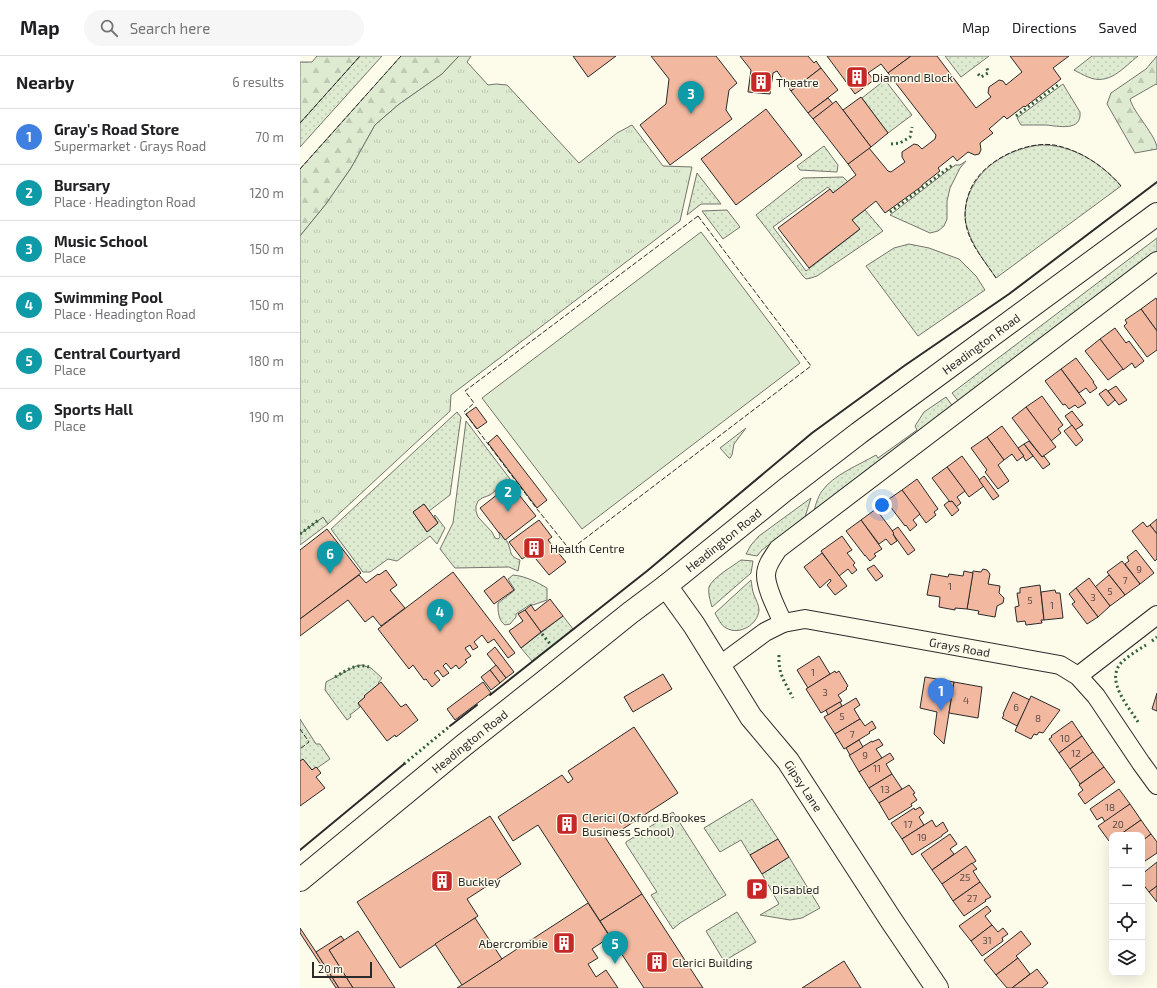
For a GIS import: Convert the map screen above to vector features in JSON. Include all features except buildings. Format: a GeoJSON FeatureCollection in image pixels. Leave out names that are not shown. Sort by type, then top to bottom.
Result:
{"type":"FeatureCollection","features":[{"type":"Feature","properties":{"kind":"main road","name":"Headington Road"},"geometry":{"type":"LineString","coordinates":[[300,880],[464,745],[785,490],[859,433],[1157,214]]}},
{"type":"Feature","properties":{"kind":"main road","name":"Gipsy Lane"},"geometry":{"type":"LineString","coordinates":[[666,586],[694,625],[751,717],[788,761],[937,988]]}},
{"type":"Feature","properties":{"kind":"street"},"geometry":{"type":"LineString","coordinates":[[783,623],[771,595],[766,574],[770,562],[778,549],[1157,261]]}},
{"type":"Feature","properties":{"kind":"street"},"geometry":{"type":"LineString","coordinates":[[1078,676],[1157,615]]}},
{"type":"Feature","properties":{"kind":"street","name":"Grays Road"},"geometry":{"type":"LineString","coordinates":[[719,666],[765,632],[783,623],[806,618],[1060,665],[1078,676],[1096,696],[1157,784]]}},
{"type":"Feature","properties":{"kind":"green space"},"geometry":{"type":"Polygon","coordinates":[[[317,56],[360,56],[300,123],[300,62],[312,62],[317,56]]]}},
{"type":"Feature","properties":{"kind":"green space"},"geometry":{"type":"Polygon","coordinates":[[[360,56],[382,56],[300,147],[300,123],[360,56]]]}},
{"type":"Feature","properties":{"kind":"green space"},"geometry":{"type":"Polygon","coordinates":[[[401,56],[459,56],[442,74],[398,105],[375,125],[351,168],[326,204],[300,236],[300,169],[401,56]]]}},
{"type":"Feature","properties":{"kind":"green space"},"geometry":{"type":"Polygon","coordinates":[[[459,56],[471,56],[467,62],[488,85],[507,85],[579,163],[617,133],[632,125],[663,166],[692,167],[680,221],[451,395],[450,411],[328,524],[323,517],[300,534],[300,236],[326,204],[351,168],[375,125],[398,105],[442,74],[459,56]]]}},
{"type":"Feature","properties":{"kind":"green space"},"geometry":{"type":"Polygon","coordinates":[[[945,56],[989,56],[961,77],[945,56]]]}},
{"type":"Feature","properties":{"kind":"green space"},"geometry":{"type":"Polygon","coordinates":[[[1092,56],[1138,56],[1115,74],[1103,79],[1096,79],[1074,70],[1092,56]]]}},
{"type":"Feature","properties":{"kind":"green space"},"geometry":{"type":"Polygon","coordinates":[[[1157,56],[1157,85],[1156,84],[1130,99],[1132,105],[1150,131],[1157,149],[1135,153],[1107,104],[1111,93],[1146,69],[1157,56]]]}},
{"type":"Feature","properties":{"kind":"green space"},"geometry":{"type":"Polygon","coordinates":[[[885,80],[912,115],[888,133],[862,98],[885,80]]]}},
{"type":"Feature","properties":{"kind":"green space"},"geometry":{"type":"Polygon","coordinates":[[[1063,84],[1080,112],[1080,118],[1077,123],[1063,127],[1021,125],[1017,118],[1063,84]]]}},
{"type":"Feature","properties":{"kind":"green space"},"geometry":{"type":"Polygon","coordinates":[[[1039,145],[1051,145],[1064,148],[1082,155],[1107,172],[1121,186],[996,278],[979,254],[969,234],[965,217],[967,200],[978,178],[995,162],[1016,151],[1039,145]]]}},
{"type":"Feature","properties":{"kind":"green space"},"geometry":{"type":"Polygon","coordinates":[[[824,146],[838,165],[837,172],[800,170],[797,166],[824,146]]]}},
{"type":"Feature","properties":{"kind":"green space"},"geometry":{"type":"Polygon","coordinates":[[[966,161],[960,168],[950,188],[947,201],[947,219],[944,226],[938,231],[930,233],[890,215],[955,165],[960,165],[966,161]]]}},
{"type":"Feature","properties":{"kind":"green space"},"geometry":{"type":"Polygon","coordinates":[[[697,173],[721,204],[701,204],[687,215],[697,173]]]}},
{"type":"Feature","properties":{"kind":"green space"},"geometry":{"type":"Polygon","coordinates":[[[843,177],[848,182],[833,193],[828,187],[773,227],[806,271],[859,230],[852,220],[865,210],[883,231],[817,276],[806,279],[756,215],[803,178],[843,177]]]}},
{"type":"Feature","properties":{"kind":"green space"},"geometry":{"type":"Polygon","coordinates":[[[727,210],[740,227],[723,239],[702,211],[727,210]]]}},
{"type":"Feature","properties":{"kind":"green space"},"geometry":{"type":"Polygon","coordinates":[[[701,232],[800,363],[582,529],[482,398],[701,232]]]}},
{"type":"Feature","properties":{"kind":"green space"},"geometry":{"type":"Polygon","coordinates":[[[1157,238],[1157,253],[960,403],[952,393],[1157,238]]]}},
{"type":"Feature","properties":{"kind":"green space"},"geometry":{"type":"Polygon","coordinates":[[[909,244],[929,248],[959,259],[976,276],[985,290],[918,336],[866,266],[894,248],[909,244]]]}},
{"type":"Feature","properties":{"kind":"green space"},"geometry":{"type":"Polygon","coordinates":[[[946,397],[954,408],[813,515],[816,503],[827,485],[839,475],[876,455],[878,458],[917,430],[915,426],[924,412],[946,397]]]}},
{"type":"Feature","properties":{"kind":"green space"},"geometry":{"type":"Polygon","coordinates":[[[457,412],[461,417],[450,495],[429,511],[424,504],[413,512],[427,532],[438,523],[434,516],[435,515],[445,528],[437,544],[430,536],[397,561],[388,559],[370,572],[363,572],[331,529],[457,412]]]}},
{"type":"Feature","properties":{"kind":"green space"},"geometry":{"type":"Polygon","coordinates":[[[466,421],[510,479],[490,495],[478,501],[476,511],[478,517],[492,532],[495,538],[498,539],[500,537],[500,533],[507,540],[512,555],[520,560],[518,571],[509,567],[455,568],[440,549],[453,523],[466,421]]]}},
{"type":"Feature","properties":{"kind":"green space"},"geometry":{"type":"Polygon","coordinates":[[[746,428],[734,444],[732,455],[729,458],[720,448],[746,428]]]}},
{"type":"Feature","properties":{"kind":"green space"},"geometry":{"type":"Polygon","coordinates":[[[811,498],[805,517],[762,550],[757,556],[746,554],[751,545],[759,536],[811,498]]]}},
{"type":"Feature","properties":{"kind":"green space"},"geometry":{"type":"Polygon","coordinates":[[[323,517],[328,524],[300,545],[300,534],[323,517]]]}},
{"type":"Feature","properties":{"kind":"green space"},"geometry":{"type":"Polygon","coordinates":[[[741,560],[753,561],[751,573],[712,607],[709,597],[709,587],[718,576],[741,560]]]}},
{"type":"Feature","properties":{"kind":"green space"},"geometry":{"type":"Polygon","coordinates":[[[513,575],[531,580],[547,588],[547,600],[533,605],[531,604],[516,614],[516,617],[510,624],[505,625],[498,612],[498,603],[515,590],[508,579],[513,575]]]}},
{"type":"Feature","properties":{"kind":"green space"},"geometry":{"type":"Polygon","coordinates":[[[751,580],[753,593],[759,608],[758,615],[752,624],[742,630],[737,631],[726,628],[718,620],[715,613],[751,580]]]}},
{"type":"Feature","properties":{"kind":"green space"},"geometry":{"type":"Polygon","coordinates":[[[563,616],[573,629],[532,661],[521,648],[563,616]]]}},
{"type":"Feature","properties":{"kind":"green space"},"geometry":{"type":"Polygon","coordinates":[[[362,665],[371,668],[382,678],[378,683],[379,684],[358,703],[360,707],[350,715],[351,717],[347,720],[325,690],[326,682],[356,666],[362,665]]]}},
{"type":"Feature","properties":{"kind":"green space"},"geometry":{"type":"Polygon","coordinates":[[[300,719],[316,744],[320,744],[330,759],[312,770],[303,759],[300,761],[300,719]]]}},
{"type":"Feature","properties":{"kind":"green space"},"geometry":{"type":"Polygon","coordinates":[[[752,799],[778,839],[750,855],[741,840],[720,852],[704,828],[752,799]]]}},
{"type":"Feature","properties":{"kind":"green space"},"geometry":{"type":"Polygon","coordinates":[[[673,812],[726,895],[680,923],[673,929],[651,895],[657,892],[626,842],[673,812]]]}},
{"type":"Feature","properties":{"kind":"green space"},"geometry":{"type":"Polygon","coordinates":[[[789,857],[820,908],[802,918],[790,920],[760,915],[779,904],[762,874],[789,857]]]}},
{"type":"Feature","properties":{"kind":"green space"},"geometry":{"type":"Polygon","coordinates":[[[737,912],[756,942],[724,961],[706,931],[737,912]]]}},
{"type":"Feature","properties":{"kind":"hedge"},"geometry":{"type":"LineString","coordinates":[[978,74],[981,77],[988,73],[987,68]]}},
{"type":"Feature","properties":{"kind":"hedge"},"geometry":{"type":"LineString","coordinates":[[1016,116],[1059,84]]}},
{"type":"Feature","properties":{"kind":"hedge"},"geometry":{"type":"LineString","coordinates":[[891,144],[900,143],[910,137],[912,127]]}},
{"type":"Feature","properties":{"kind":"hedge"},"geometry":{"type":"LineString","coordinates":[[890,212],[954,164]]}},
{"type":"Feature","properties":{"kind":"hedge"},"geometry":{"type":"LineString","coordinates":[[300,534],[320,519]]}},
{"type":"Feature","properties":{"kind":"hedge"},"geometry":{"type":"LineString","coordinates":[[542,634],[550,644]]}},
{"type":"Feature","properties":{"kind":"hedge"},"geometry":{"type":"LineString","coordinates":[[1152,641],[1157,637]]}},
{"type":"Feature","properties":{"kind":"hedge"},"geometry":{"type":"LineString","coordinates":[[1138,722],[1120,694],[1116,678],[1117,670],[1121,663],[1146,645]]}},
{"type":"Feature","properties":{"kind":"hedge"},"geometry":{"type":"LineString","coordinates":[[779,655],[781,673],[793,698]]}},
{"type":"Feature","properties":{"kind":"hedge"},"geometry":{"type":"LineString","coordinates":[[335,677],[356,667],[369,667]]}},
{"type":"Feature","properties":{"kind":"hedge"},"geometry":{"type":"LineString","coordinates":[[404,764],[450,726]]}},
{"type":"Feature","properties":{"kind":"fence"},"geometry":{"type":"LineString","coordinates":[[300,123],[360,56]]}},
{"type":"Feature","properties":{"kind":"fence"},"geometry":{"type":"LineString","coordinates":[[300,169],[401,56]]}},
{"type":"Feature","properties":{"kind":"fence"},"geometry":{"type":"LineString","coordinates":[[996,278],[974,246],[966,225],[965,208],[970,191],[975,181],[999,158],[1021,149],[1043,144],[1064,147],[1091,160],[1107,172],[1121,186]]}},
{"type":"Feature","properties":{"kind":"fence"},"geometry":{"type":"LineString","coordinates":[[698,216],[811,366],[570,550],[464,412],[474,403],[465,391],[698,216]]}},
{"type":"Feature","properties":{"kind":"fence"},"geometry":{"type":"LineString","coordinates":[[300,729],[309,742],[300,749]]}},
{"type":"Feature","properties":{"kind":"wall"},"geometry":{"type":"LineString","coordinates":[[490,695],[647,571],[812,433],[904,366],[1009,294],[1157,182]]}},
{"type":"Feature","properties":{"kind":"wall"},"geometry":{"type":"LineString","coordinates":[[450,726],[477,705]]}},
{"type":"Feature","properties":{"kind":"wall"},"geometry":{"type":"LineString","coordinates":[[300,850],[404,764]]}},
{"type":"Feature","properties":{"kind":"place","name":"Diamond Block"},"geometry":{"type":"Point","coordinates":[857,77]}},
{"type":"Feature","properties":{"kind":"place","name":"Theatre"},"geometry":{"type":"Point","coordinates":[761,82]}},
{"type":"Feature","properties":{"kind":"place","name":"Music School"},"geometry":{"type":"Point","coordinates":[691,114]}},
{"type":"Feature","properties":{"kind":"place","name":"Bursary"},"geometry":{"type":"Point","coordinates":[508,512]}},
{"type":"Feature","properties":{"kind":"place","name":"Health Centre"},"geometry":{"type":"Point","coordinates":[534,548]}},
{"type":"Feature","properties":{"kind":"place","name":"Sports Hall"},"geometry":{"type":"Point","coordinates":[330,574]}},
{"type":"Feature","properties":{"kind":"place","name":"Swimming Pool"},"geometry":{"type":"Point","coordinates":[440,632]}},
{"type":"Feature","properties":{"kind":"place","name":"Gray's Road Store"},"geometry":{"type":"Point","coordinates":[941,711]}},
{"type":"Feature","properties":{"kind":"place","name":"Clerici (Oxford Brookes Business School)"},"geometry":{"type":"Point","coordinates":[567,824]}},
{"type":"Feature","properties":{"kind":"place","name":"Buckley"},"geometry":{"type":"Point","coordinates":[442,881]}},
{"type":"Feature","properties":{"kind":"place","name":"Disabled"},"geometry":{"type":"Point","coordinates":[757,889]}},
{"type":"Feature","properties":{"kind":"place","name":"Abercrombie"},"geometry":{"type":"Point","coordinates":[564,943]}},
{"type":"Feature","properties":{"kind":"place","name":"Clerici Building"},"geometry":{"type":"Point","coordinates":[657,962]}},
{"type":"Feature","properties":{"kind":"place","name":"Central Courtyard"},"geometry":{"type":"Point","coordinates":[615,964]}}]}
